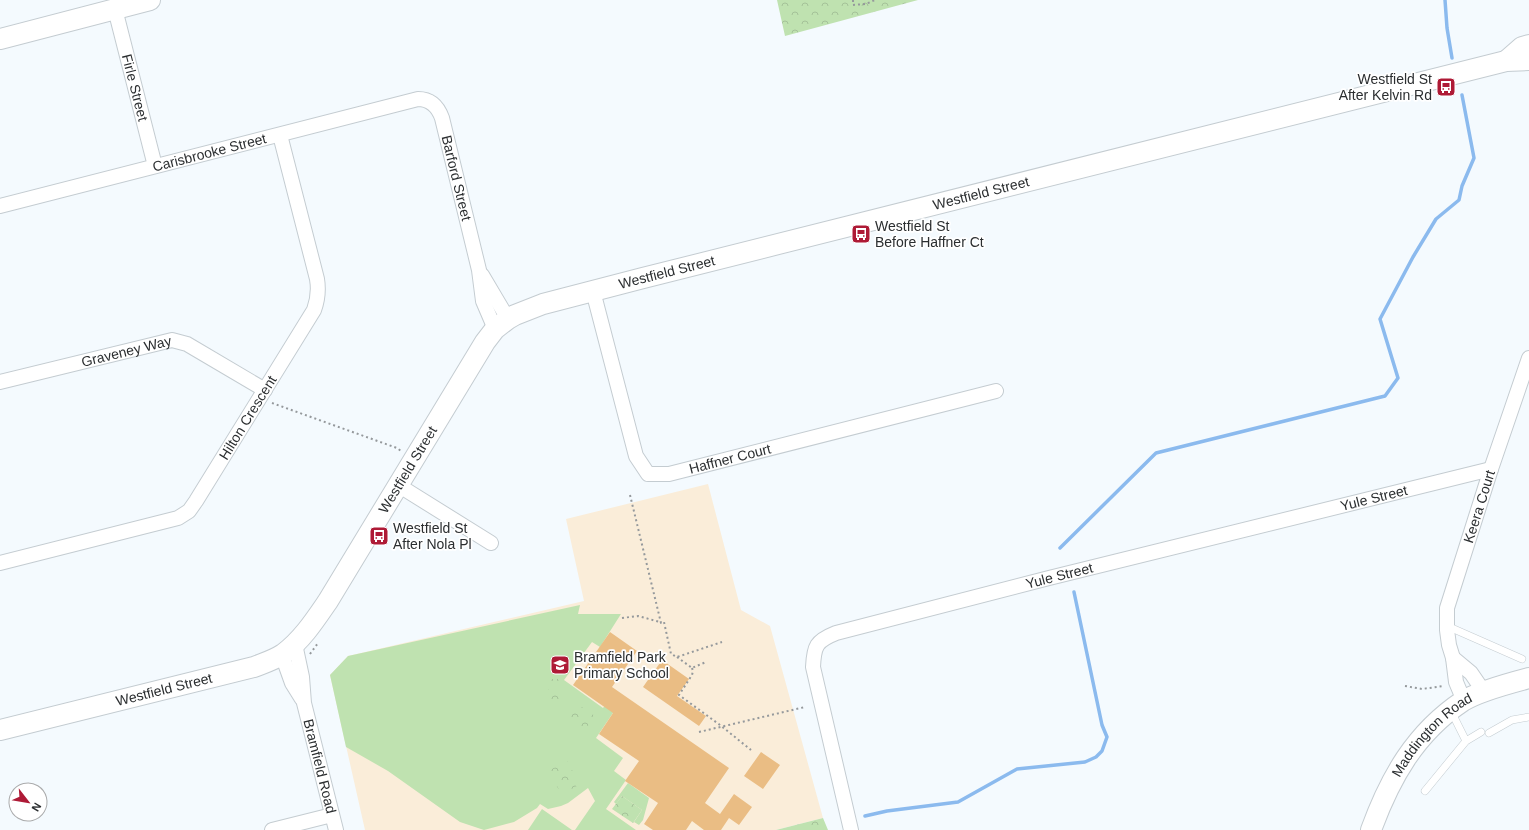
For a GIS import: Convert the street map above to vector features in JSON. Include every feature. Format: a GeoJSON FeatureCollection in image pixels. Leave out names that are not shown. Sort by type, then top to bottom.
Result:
{"type":"FeatureCollection","features":[{"type":"Feature","properties":{"kind":"main road"},"geometry":{"type":"LineString","coordinates":[[0,38],[150,0]]}},
{"type":"Feature","properties":{"kind":"main road","name":"Westfield Street"},"geometry":{"type":"LineString","coordinates":[[1506,61],[1522,47],[1529,45]]}},
{"type":"Feature","properties":{"kind":"main road","name":"Westfield Street"},"geometry":{"type":"LineString","coordinates":[[0,730],[178,685],[254,668],[295,652],[328,601],[485,342],[502,324],[543,304],[1506,61],[1529,60]]}},
{"type":"Feature","properties":{"kind":"main road","name":"Maddington Road"},"geometry":{"type":"LineString","coordinates":[[1371,830],[1394,776],[1410,751],[1457,699],[1529,678]]}},
{"type":"Feature","properties":{"kind":"street","name":"Firle Street"},"geometry":{"type":"LineString","coordinates":[[115,9],[156,166]]}},
{"type":"Feature","properties":{"kind":"street","name":"Carisbrooke Street"},"geometry":{"type":"LineString","coordinates":[[0,206],[418,100]]}},
{"type":"Feature","properties":{"kind":"street","name":"Barford Street"},"geometry":{"type":"LineString","coordinates":[[418,100],[426,100],[433,104],[438,108],[442,118],[479,270],[483,301],[502,324]]}},
{"type":"Feature","properties":{"kind":"street","name":"Hilton Crescent"},"geometry":{"type":"LineString","coordinates":[[0,563],[178,518],[185,514],[196,501],[266,396],[314,310],[319,292],[280,135]]}},
{"type":"Feature","properties":{"kind":"street","name":"Haffner Court"},"geometry":{"type":"LineString","coordinates":[[593,291],[636,456],[648,474],[669,474],[996,391]]}},
{"type":"Feature","properties":{"kind":"street","name":"Graveney Way"},"geometry":{"type":"LineString","coordinates":[[0,382],[172,340],[187,344],[266,396]]}},
{"type":"Feature","properties":{"kind":"street","name":"Keera Court"},"geometry":{"type":"LineString","coordinates":[[1457,699],[1453,658],[1448,644],[1448,608],[1491,470],[1529,358]]}},
{"type":"Feature","properties":{"kind":"street","name":"Yule Street"},"geometry":{"type":"LineString","coordinates":[[852,830],[813,667],[814,651],[823,638],[836,632],[1049,578],[1491,470]]}},
{"type":"Feature","properties":{"kind":"street"},"geometry":{"type":"LineString","coordinates":[[398,485],[491,543]]}},
{"type":"Feature","properties":{"kind":"street","name":"Bramfield Road"},"geometry":{"type":"LineString","coordinates":[[295,652],[292,683],[304,703],[336,830]]}},
{"type":"Feature","properties":{"kind":"street"},"geometry":{"type":"LineString","coordinates":[[1453,658],[1471,673],[1484,692]]}},
{"type":"Feature","properties":{"kind":"street"},"geometry":{"type":"LineString","coordinates":[[272,830],[332,815]]}},
{"type":"Feature","properties":{"kind":"lane"},"geometry":{"type":"LineString","coordinates":[[1447,626],[1522,659]]}},
{"type":"Feature","properties":{"kind":"lane"},"geometry":{"type":"LineString","coordinates":[[1457,699],[1466,741]]}},
{"type":"Feature","properties":{"kind":"lane"},"geometry":{"type":"LineString","coordinates":[[1489,733],[1512,720],[1529,717]]}},
{"type":"Feature","properties":{"kind":"lane"},"geometry":{"type":"LineString","coordinates":[[1425,791],[1466,741],[1481,732]]}},
{"type":"Feature","properties":{"kind":"path"},"geometry":{"type":"LineString","coordinates":[[853,0],[853,5],[866,4],[875,0]]}},
{"type":"Feature","properties":{"kind":"path"},"geometry":{"type":"LineString","coordinates":[[266,396],[397,448],[414,459]]}},
{"type":"Feature","properties":{"kind":"path"},"geometry":{"type":"LineString","coordinates":[[630,495],[661,623]]}},
{"type":"Feature","properties":{"kind":"path"},"geometry":{"type":"LineString","coordinates":[[622,618],[638,616],[661,623],[664,622],[671,654],[692,668]]}},
{"type":"Feature","properties":{"kind":"path"},"geometry":{"type":"LineString","coordinates":[[677,658],[722,642]]}},
{"type":"Feature","properties":{"kind":"path"},"geometry":{"type":"LineString","coordinates":[[295,652],[319,643]]}},
{"type":"Feature","properties":{"kind":"path"},"geometry":{"type":"LineString","coordinates":[[692,668],[706,662]]}},
{"type":"Feature","properties":{"kind":"path"},"geometry":{"type":"LineString","coordinates":[[692,668],[692,675],[679,696],[723,726],[751,750]]}},
{"type":"Feature","properties":{"kind":"path"},"geometry":{"type":"LineString","coordinates":[[1405,686],[1422,689],[1457,699]]}},
{"type":"Feature","properties":{"kind":"path"},"geometry":{"type":"LineString","coordinates":[[699,732],[804,706]]}},
{"type":"Feature","properties":{"kind":"shaded area","name":"Bramfield Park Primary School"},"geometry":{"type":"Polygon","coordinates":[[[708,484],[741,610],[770,626],[823,818],[776,830],[365,830],[330,675],[348,656],[584,601],[566,519],[708,484]]]}},
{"type":"Feature","properties":{"kind":"green space"},"geometry":{"type":"Polygon","coordinates":[[[777,0],[918,0],[785,36],[777,0]]]}},
{"type":"Feature","properties":{"kind":"green space"},"geometry":{"type":"Polygon","coordinates":[[[580,605],[578,614],[621,614],[600,647],[592,642],[564,680],[603,708],[611,698],[619,704],[596,738],[623,758],[614,771],[626,780],[606,809],[636,830],[575,830],[595,801],[588,788],[568,803],[561,806],[548,809],[540,804],[537,808],[514,822],[484,830],[460,822],[388,771],[346,747],[330,675],[348,656],[580,605]]]}},
{"type":"Feature","properties":{"kind":"green space"},"geometry":{"type":"Polygon","coordinates":[[[548,679],[559,679],[559,699],[549,700],[548,679]]]}},
{"type":"Feature","properties":{"kind":"green space"},"geometry":{"type":"Polygon","coordinates":[[[576,703],[595,716],[585,730],[567,717],[576,703]]]}},
{"type":"Feature","properties":{"kind":"green space"},"geometry":{"type":"Polygon","coordinates":[[[567,761],[580,784],[562,795],[548,771],[567,761]]]}},
{"type":"Feature","properties":{"kind":"green space"},"geometry":{"type":"Polygon","coordinates":[[[628,783],[649,798],[643,820],[639,825],[634,822],[642,810],[622,796],[616,804],[614,802],[628,783]]]}},
{"type":"Feature","properties":{"kind":"green space"},"geometry":{"type":"Polygon","coordinates":[[[622,796],[642,810],[633,823],[612,809],[622,796]]]}},
{"type":"Feature","properties":{"kind":"green space"},"geometry":{"type":"Polygon","coordinates":[[[542,809],[572,830],[528,830],[542,809]]]}},
{"type":"Feature","properties":{"kind":"green space"},"geometry":{"type":"Polygon","coordinates":[[[823,818],[828,830],[776,830],[823,818]]]}},
{"type":"Feature","properties":{"kind":"building"},"geometry":{"type":"Polygon","coordinates":[[[610,632],[637,651],[612,687],[729,768],[705,803],[720,814],[734,794],[752,807],[739,825],[729,818],[721,830],[704,830],[692,821],[686,830],[653,830],[644,824],[658,803],[625,781],[639,761],[599,734],[613,713],[573,685],[610,632]]]}},
{"type":"Feature","properties":{"kind":"building"},"geometry":{"type":"Polygon","coordinates":[[[662,660],[689,679],[677,696],[706,716],[699,726],[643,687],[662,660]]]}},
{"type":"Feature","properties":{"kind":"building"},"geometry":{"type":"Polygon","coordinates":[[[761,752],[780,765],[763,789],[744,776],[761,752]]]}},
{"type":"Feature","properties":{"kind":"waterway"},"geometry":{"type":"LineString","coordinates":[[1445,0],[1447,28],[1452,58]]}},
{"type":"Feature","properties":{"kind":"waterway"},"geometry":{"type":"LineString","coordinates":[[1060,548],[1156,453],[1385,396],[1398,378],[1380,319],[1413,257],[1436,219],[1459,200],[1462,186],[1474,158],[1462,95]]}},
{"type":"Feature","properties":{"kind":"waterway"},"geometry":{"type":"LineString","coordinates":[[865,816],[887,811],[958,802],[1017,769],[1085,762],[1096,757],[1102,751],[1107,737],[1102,725],[1074,592]]}},
{"type":"Feature","properties":{"kind":"place","name":"Westfield St After Kelvin Rd"},"geometry":{"type":"Point","coordinates":[1446,87]}},
{"type":"Feature","properties":{"kind":"place","name":"Westfield St Before Haffner Ct"},"geometry":{"type":"Point","coordinates":[861,234]}},
{"type":"Feature","properties":{"kind":"place","name":"Westfield St After Nola Pl"},"geometry":{"type":"Point","coordinates":[379,536]}},
{"type":"Feature","properties":{"kind":"place","name":"Bramfield Park Primary School"},"geometry":{"type":"Point","coordinates":[560,665]}}]}
